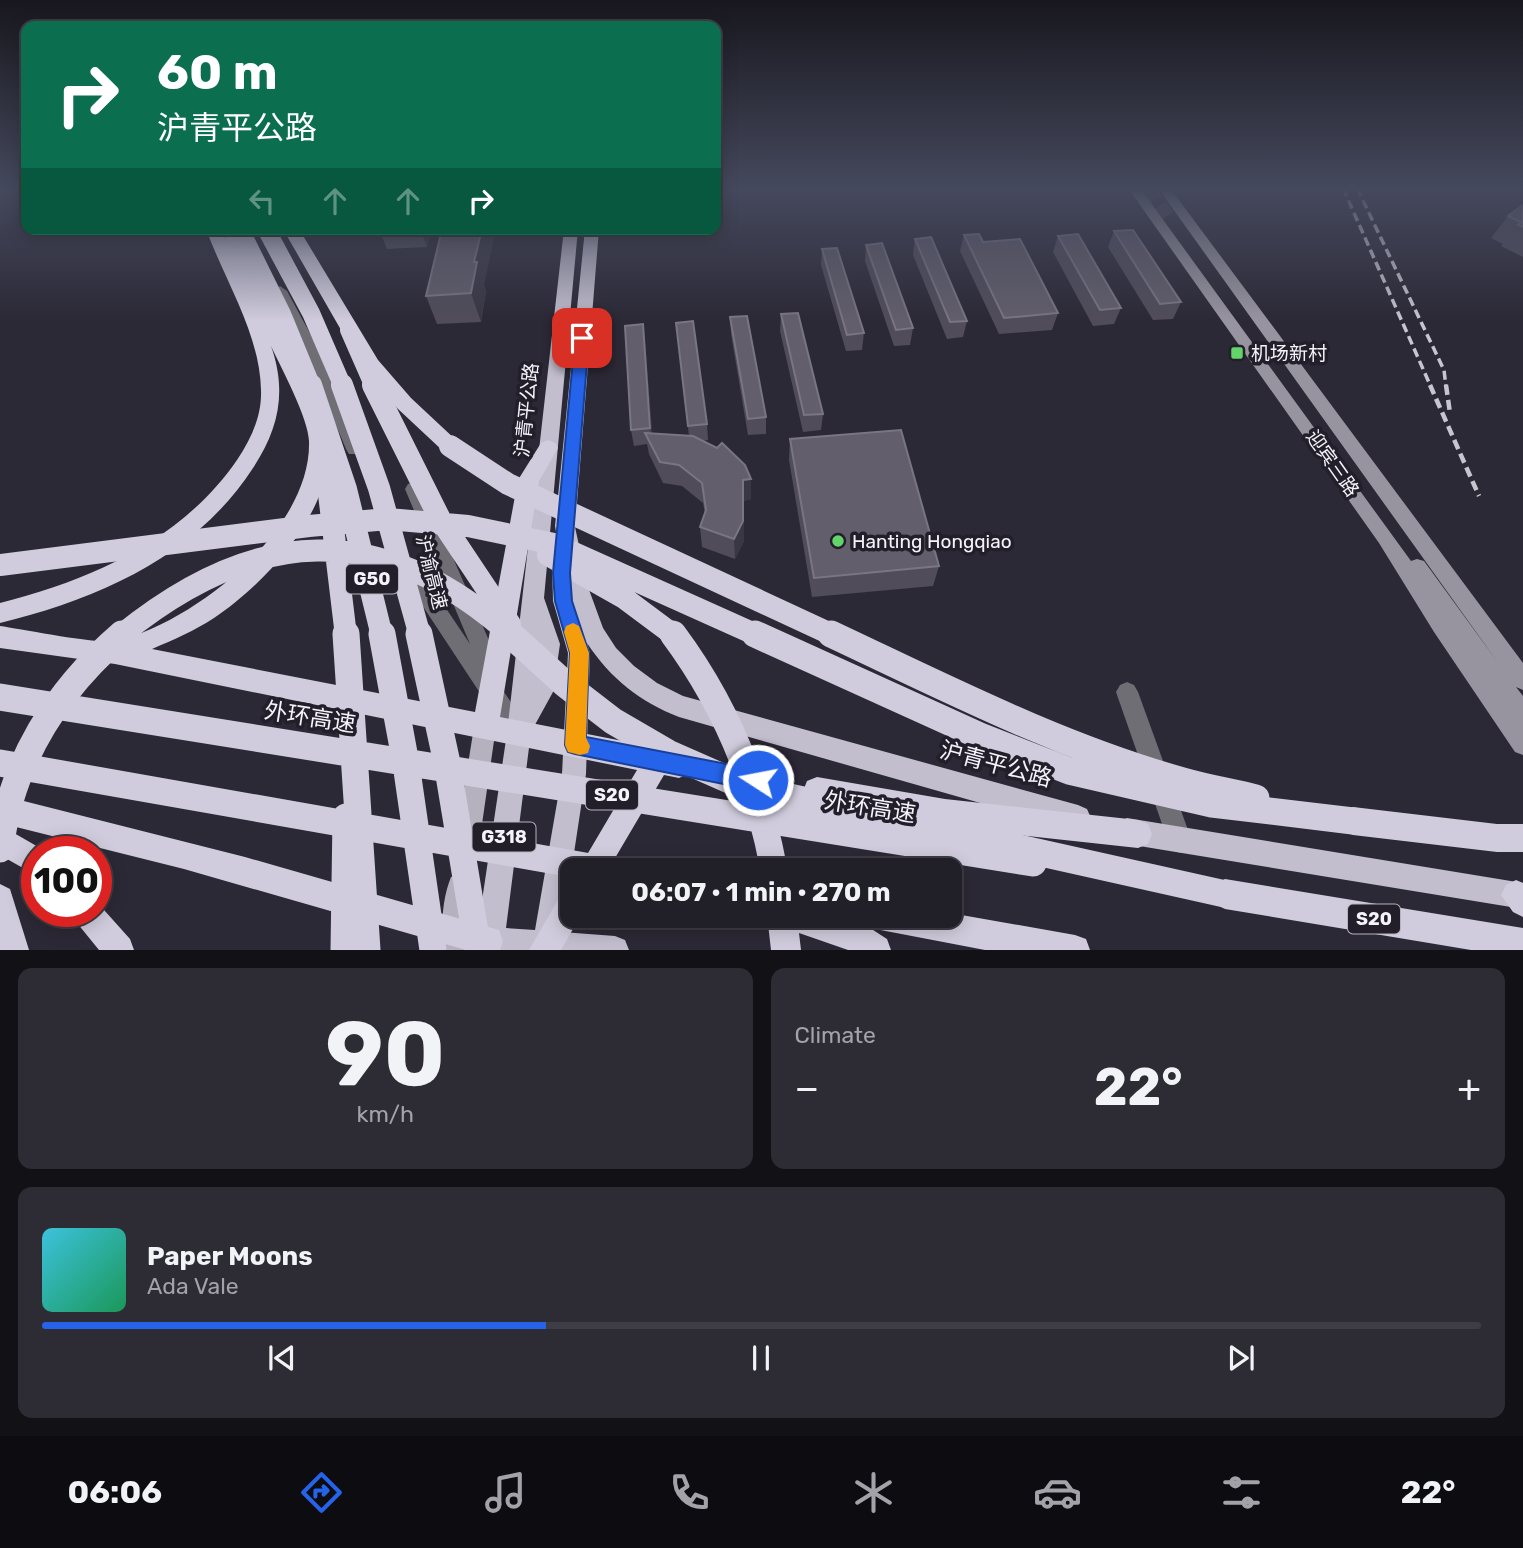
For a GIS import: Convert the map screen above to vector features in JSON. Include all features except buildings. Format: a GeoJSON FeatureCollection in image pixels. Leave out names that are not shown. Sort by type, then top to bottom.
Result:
{"type":"FeatureCollection","features":[{"type":"Feature","properties":{"kind":"highway"},"geometry":{"type":"LineString","coordinates":[[0,613],[36,606],[86,587],[131,565],[182,532],[223,496],[245,468],[263,434],[271,409],[271,386],[267,361],[216,235]]}},
{"type":"Feature","properties":{"kind":"highway"},"geometry":{"type":"LineString","coordinates":[[115,653],[185,622],[219,601],[257,570],[286,535],[305,500],[317,467],[320,442],[314,421],[233,240],[235,235]]}},
{"type":"Feature","properties":{"kind":"highway","name":"G50"},"geometry":{"type":"LineString","coordinates":[[241,235],[289,326],[318,397],[366,554],[389,657],[412,795],[447,943]]}},
{"type":"Feature","properties":{"kind":"highway","name":"沪渝高速"},"geometry":{"type":"LineString","coordinates":[[269,235],[315,318],[372,462],[398,543],[421,635],[485,947]]}},
{"type":"Feature","properties":{"kind":"highway"},"geometry":{"type":"LineString","coordinates":[[294,235],[371,365],[404,403],[450,446],[508,484],[991,709],[1078,745],[1182,781],[1353,821]]}},
{"type":"Feature","properties":{"kind":"highway","name":"沪青平公路"},"geometry":{"type":"LineString","coordinates":[[485,947],[519,733],[541,692],[549,644],[533,596],[570,235]]}},
{"type":"Feature","properties":{"kind":"highway","name":"沪青平公路"},"geometry":{"type":"LineString","coordinates":[[545,948],[574,774],[579,653],[564,601],[561,573],[591,235]]}},
{"type":"Feature","properties":{"kind":"highway"},"geometry":{"type":"LineString","coordinates":[[349,330],[379,399],[440,521],[486,593],[539,661]]}},
{"type":"Feature","properties":{"kind":"highway"},"geometry":{"type":"LineString","coordinates":[[318,397],[349,664],[367,950]]}},
{"type":"Feature","properties":{"kind":"highway"},"geometry":{"type":"LineString","coordinates":[[485,727],[529,480],[548,449]]}},
{"type":"Feature","properties":{"kind":"highway"},"geometry":{"type":"LineString","coordinates":[[0,565],[309,526],[388,519],[468,526],[554,544],[980,736],[1069,771],[1212,804],[1497,838],[1523,838]]}},
{"type":"Feature","properties":{"kind":"highway"},"geometry":{"type":"LineString","coordinates":[[468,526],[547,555],[607,587],[669,629],[709,685],[742,753],[772,858]]}},
{"type":"Feature","properties":{"kind":"highway","name":"沪青平公路"},"geometry":{"type":"LineString","coordinates":[[565,528],[584,615],[598,643],[618,668],[647,692],[678,706],[1138,834],[1521,897]]}},
{"type":"Feature","properties":{"kind":"highway"},"geometry":{"type":"LineString","coordinates":[[0,849],[1,828],[16,775],[43,722],[85,668],[129,629],[194,586],[230,570],[301,551],[336,549],[373,556],[428,576],[472,602],[596,709],[654,746],[748,788],[1225,894]]}},
{"type":"Feature","properties":{"kind":"highway"},"geometry":{"type":"LineString","coordinates":[[0,637],[115,653],[575,745],[945,813],[1138,834]]}},
{"type":"Feature","properties":{"kind":"highway"},"geometry":{"type":"LineString","coordinates":[[344,950],[349,664]]}},
{"type":"Feature","properties":{"kind":"highway","name":"外环高速"},"geometry":{"type":"LineString","coordinates":[[0,696],[1523,943]]}},
{"type":"Feature","properties":{"kind":"highway"},"geometry":{"type":"LineString","coordinates":[[606,858],[658,761]]}},
{"type":"Feature","properties":{"kind":"highway"},"geometry":{"type":"LineString","coordinates":[[0,763],[560,862]]}},
{"type":"Feature","properties":{"kind":"highway"},"geometry":{"type":"LineString","coordinates":[[0,809],[129,839],[447,943],[485,947],[615,950]]}},
{"type":"Feature","properties":{"kind":"highway"},"geometry":{"type":"LineString","coordinates":[[0,838],[21,852]]}},
{"type":"Feature","properties":{"kind":"highway"},"geometry":{"type":"LineString","coordinates":[[0,899],[14,950]]}},
{"type":"Feature","properties":{"kind":"highway"},"geometry":{"type":"LineString","coordinates":[[545,948],[560,923]]}},
{"type":"Feature","properties":{"kind":"highway"},"geometry":{"type":"LineString","coordinates":[[101,927],[118,948]]}},
{"type":"Feature","properties":{"kind":"highway"},"geometry":{"type":"LineString","coordinates":[[783,928],[786,950]]}},
{"type":"Feature","properties":{"kind":"highway"},"geometry":{"type":"LineString","coordinates":[[829,928],[855,936],[876,950]]}},
{"type":"Feature","properties":{"kind":"highway"},"geometry":{"type":"LineString","coordinates":[[949,928],[1075,950]]}},
{"type":"Feature","properties":{"kind":"main road"},"geometry":{"type":"LineString","coordinates":[[1171,232],[1523,713]]}},
{"type":"Feature","properties":{"kind":"main road","name":"迎宾三路"},"geometry":{"type":"LineString","coordinates":[[1171,232],[1387,538],[1441,626],[1523,744]]}},
{"type":"Feature","properties":{"kind":"main road","name":"迎宾三路"},"geometry":{"type":"LineString","coordinates":[[1196,232],[1523,680]]}},
{"type":"Feature","properties":{"kind":"main road"},"geometry":{"type":"LineString","coordinates":[[1461,628],[1523,728]]}},
{"type":"Feature","properties":{"kind":"main road"},"geometry":{"type":"LineString","coordinates":[[447,943],[485,727]]}},
{"type":"Feature","properties":{"kind":"street"},"geometry":{"type":"LineString","coordinates":[[250,235],[317,361],[393,546],[493,685]]}},
{"type":"Feature","properties":{"kind":"street"},"geometry":{"type":"LineString","coordinates":[[293,235],[371,388],[493,685],[519,733]]}},
{"type":"Feature","properties":{"kind":"street"},"geometry":{"type":"LineString","coordinates":[[1127,692],[1180,841]]}},
{"type":"Feature","properties":{"kind":"railway"},"geometry":{"type":"LineString","coordinates":[[1363,232],[1431,387]]}},
{"type":"Feature","properties":{"kind":"railway"},"geometry":{"type":"LineString","coordinates":[[1378,232],[1444,370],[1446,387]]}},
{"type":"Feature","properties":{"kind":"railway"},"geometry":{"type":"LineString","coordinates":[[1430,385],[1479,496]]}},
{"type":"Feature","properties":{"kind":"railway"},"geometry":{"type":"LineString","coordinates":[[1446,385],[1450,413]]}},
{"type":"Feature","properties":{"kind":"slow traffic"},"geometry":{"type":"LineString","coordinates":[[573,632],[579,653],[575,745],[580,746]]}},
{"type":"Feature","properties":{"kind":"place","name":"机场新村"},"geometry":{"type":"Point","coordinates":[1237,353]}},
{"type":"Feature","properties":{"kind":"place","name":"Hanting Hongqiao"},"geometry":{"type":"Point","coordinates":[838,541]}},
{"type":"Feature","properties":{"kind":"route"},"geometry":{"type":"LineString","coordinates":[[582,338],[561,573],[564,601],[579,653],[575,745],[758,780]]}}]}
